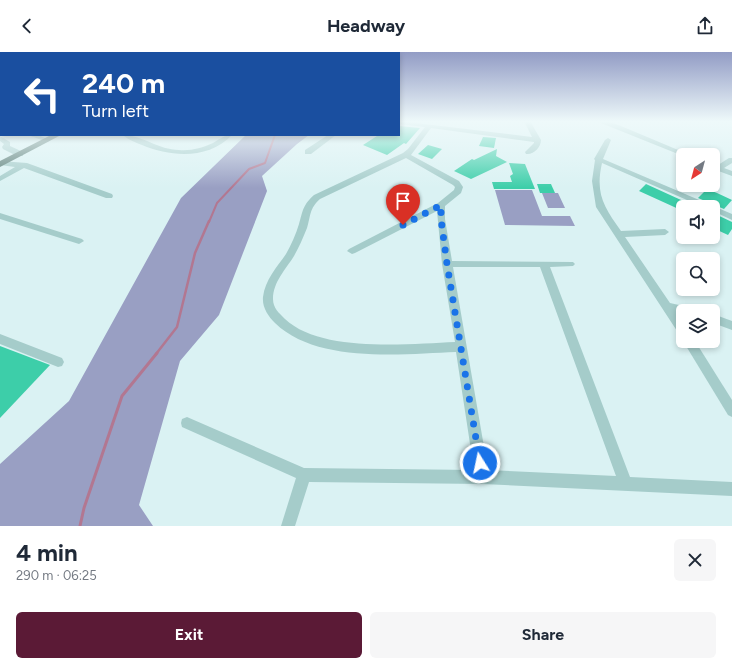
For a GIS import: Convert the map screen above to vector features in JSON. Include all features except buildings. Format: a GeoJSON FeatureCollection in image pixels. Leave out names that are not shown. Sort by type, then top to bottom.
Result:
{"type":"FeatureCollection","features":[{"type":"Feature","properties":{"kind":"main road"},"geometry":{"type":"LineString","coordinates":[[1,163],[41,143]]}},
{"type":"Feature","properties":{"kind":"street"},"geometry":{"type":"LineString","coordinates":[[8,143],[6,147],[20,154]]}},
{"type":"Feature","properties":{"kind":"street"},"geometry":{"type":"LineString","coordinates":[[143,143],[171,152],[183,153],[195,152],[218,143]]}},
{"type":"Feature","properties":{"kind":"street"},"geometry":{"type":"LineString","coordinates":[[308,152],[321,143]]}},
{"type":"Feature","properties":{"kind":"street"},"geometry":{"type":"LineString","coordinates":[[417,143],[406,155],[317,198],[309,204],[304,213],[303,226],[295,247],[273,281],[267,297],[270,308],[277,319],[290,331],[316,342],[355,348],[460,347]]}},
{"type":"Feature","properties":{"kind":"street"},"geometry":{"type":"LineString","coordinates":[[529,152],[536,147],[538,143]]}},
{"type":"Feature","properties":{"kind":"street"},"geometry":{"type":"LineString","coordinates":[[606,143],[598,159],[595,175],[596,196],[600,207],[676,319]]}},
{"type":"Feature","properties":{"kind":"street"},"geometry":{"type":"LineString","coordinates":[[658,143],[676,151]]}},
{"type":"Feature","properties":{"kind":"street"},"geometry":{"type":"LineString","coordinates":[[352,251],[441,205],[458,191],[459,187],[456,182],[406,155]]}},
{"type":"Feature","properties":{"kind":"street"},"geometry":{"type":"LineString","coordinates":[[598,159],[694,200]]}},
{"type":"Feature","properties":{"kind":"street"},"geometry":{"type":"LineString","coordinates":[[720,165],[732,160]]}},
{"type":"Feature","properties":{"kind":"street"},"geometry":{"type":"LineString","coordinates":[[1,163],[9,165],[24,165],[109,196]]}},
{"type":"Feature","properties":{"kind":"street"},"geometry":{"type":"LineString","coordinates":[[0,179],[24,165]]}},
{"type":"Feature","properties":{"kind":"street"},"geometry":{"type":"LineString","coordinates":[[720,169],[732,174]]}},
{"type":"Feature","properties":{"kind":"street"},"geometry":{"type":"LineString","coordinates":[[441,205],[441,219],[447,264],[482,477]]}},
{"type":"Feature","properties":{"kind":"street"},"geometry":{"type":"LineString","coordinates":[[720,211],[732,217]]}},
{"type":"Feature","properties":{"kind":"street"},"geometry":{"type":"LineString","coordinates":[[0,216],[79,241]]}},
{"type":"Feature","properties":{"kind":"street"},"geometry":{"type":"LineString","coordinates":[[619,234],[665,232]]}},
{"type":"Feature","properties":{"kind":"street"},"geometry":{"type":"LineString","coordinates":[[447,264],[570,264]]}},
{"type":"Feature","properties":{"kind":"street"},"geometry":{"type":"LineString","coordinates":[[544,264],[626,483]]}},
{"type":"Feature","properties":{"kind":"street"},"geometry":{"type":"LineString","coordinates":[[669,307],[676,308]]}},
{"type":"Feature","properties":{"kind":"street"},"geometry":{"type":"LineString","coordinates":[[720,321],[732,326]]}},
{"type":"Feature","properties":{"kind":"street"},"geometry":{"type":"LineString","coordinates":[[0,339],[58,362]]}},
{"type":"Feature","properties":{"kind":"street"},"geometry":{"type":"LineString","coordinates":[[693,348],[732,411]]}},
{"type":"Feature","properties":{"kind":"street"},"geometry":{"type":"LineString","coordinates":[[187,423],[304,475],[482,477],[732,489]]}},
{"type":"Feature","properties":{"kind":"street"},"geometry":{"type":"LineString","coordinates":[[288,526],[304,475]]}},
{"type":"Feature","properties":{"kind":"shaded area"},"geometry":{"type":"Polygon","coordinates":[[[238,143],[298,143],[262,176],[267,191],[219,315],[180,361],[139,505],[153,526],[0,526],[0,464],[69,401],[181,198],[238,143]]]}},
{"type":"Feature","properties":{"kind":"shaded area"},"geometry":{"type":"Polygon","coordinates":[[[495,190],[532,190],[542,216],[570,216],[575,226],[505,225],[495,190]]]}},
{"type":"Feature","properties":{"kind":"shaded area"},"geometry":{"type":"Polygon","coordinates":[[[542,193],[558,193],[565,208],[548,208],[542,193]]]}},
{"type":"Feature","properties":{"kind":"waterway"},"geometry":{"type":"LineString","coordinates":[[209,222],[217,203],[249,169],[265,163],[272,143]]}},
{"type":"Feature","properties":{"kind":"waterway"},"geometry":{"type":"LineString","coordinates":[[156,354],[177,327],[195,253],[209,221]]}},
{"type":"Feature","properties":{"kind":"waterway"},"geometry":{"type":"LineString","coordinates":[[80,526],[84,508],[122,396],[157,353]]}},
{"type":"Feature","properties":{"kind":"route"},"geometry":{"type":"LineString","coordinates":[[403,225],[441,205],[441,219],[447,264],[480,463]]}}]}
